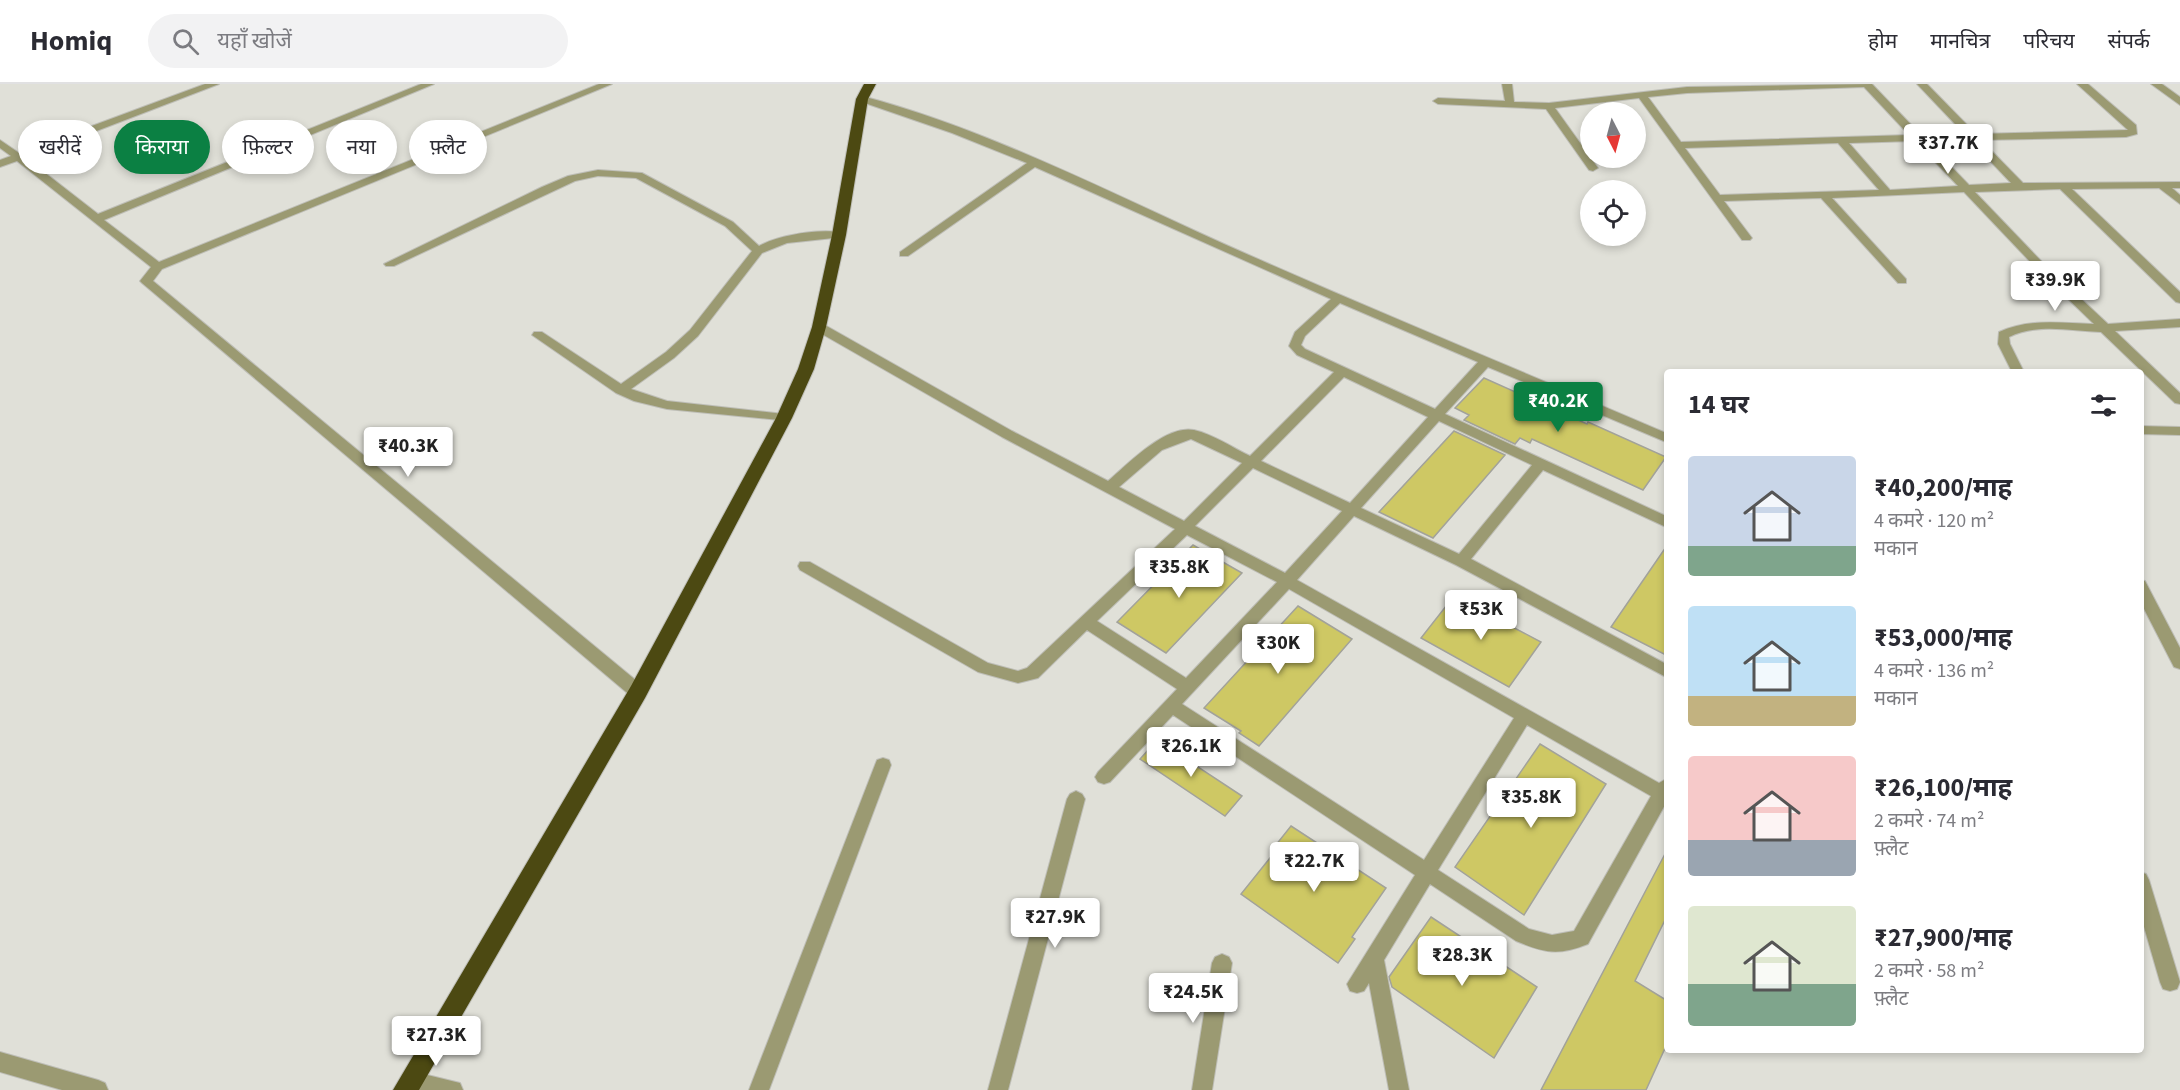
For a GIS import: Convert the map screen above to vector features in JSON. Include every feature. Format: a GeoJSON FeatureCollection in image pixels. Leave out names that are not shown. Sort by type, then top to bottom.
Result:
{"type":"FeatureCollection","features":[{"type":"Feature","properties":{"kind":"highway"},"geometry":{"type":"LineString","coordinates":[[408,1086],[638,692],[784,418],[806,369],[819,327],[866,92]]}},
{"type":"Feature","properties":{"kind":"street"},"geometry":{"type":"LineString","coordinates":[[0,164],[200,86],[214,84]]}},
{"type":"Feature","properties":{"kind":"street"},"geometry":{"type":"LineString","coordinates":[[96,219],[429,84]]}},
{"type":"Feature","properties":{"kind":"street"},"geometry":{"type":"LineString","coordinates":[[606,84],[158,267],[146,281],[638,692]]}},
{"type":"Feature","properties":{"kind":"street"},"geometry":{"type":"LineString","coordinates":[[1507,84],[1510,104]]}},
{"type":"Feature","properties":{"kind":"street"},"geometry":{"type":"LineString","coordinates":[[1615,84],[1619,99]]}},
{"type":"Feature","properties":{"kind":"street"},"geometry":{"type":"LineString","coordinates":[[1438,101],[1549,106],[1709,86],[1866,84],[2041,267],[2180,400]]}},
{"type":"Feature","properties":{"kind":"street"},"geometry":{"type":"LineString","coordinates":[[1922,84],[2020,186]]}},
{"type":"Feature","properties":{"kind":"street"},"geometry":{"type":"LineString","coordinates":[[1975,137],[2133,132],[2132,127],[2082,84]]}},
{"type":"Feature","properties":{"kind":"street"},"geometry":{"type":"LineString","coordinates":[[2156,84],[2180,102]]}},
{"type":"Feature","properties":{"kind":"street"},"geometry":{"type":"LineString","coordinates":[[866,92],[1664,437]]}},
{"type":"Feature","properties":{"kind":"street"},"geometry":{"type":"LineString","coordinates":[[1641,95],[1746,238]]}},
{"type":"Feature","properties":{"kind":"street"},"geometry":{"type":"LineString","coordinates":[[1549,106],[1580,150]]}},
{"type":"Feature","properties":{"kind":"street"},"geometry":{"type":"LineString","coordinates":[[1678,145],[1918,138]]}},
{"type":"Feature","properties":{"kind":"street"},"geometry":{"type":"LineString","coordinates":[[1841,140],[1887,193]]}},
{"type":"Feature","properties":{"kind":"street"},"geometry":{"type":"LineString","coordinates":[[0,143],[158,267]]}},
{"type":"Feature","properties":{"kind":"street"},"geometry":{"type":"LineString","coordinates":[[904,254],[1034,163]]}},
{"type":"Feature","properties":{"kind":"street"},"geometry":{"type":"LineString","coordinates":[[390,264],[572,178],[619,172],[638,176],[729,224],[758,251]]}},
{"type":"Feature","properties":{"kind":"street"},"geometry":{"type":"LineString","coordinates":[[2162,185],[2180,201]]}},
{"type":"Feature","properties":{"kind":"street"},"geometry":{"type":"LineString","coordinates":[[1716,198],[2020,186],[2180,185]]}},
{"type":"Feature","properties":{"kind":"street"},"geometry":{"type":"LineString","coordinates":[[2063,186],[2180,299]]}},
{"type":"Feature","properties":{"kind":"street"},"geometry":{"type":"LineString","coordinates":[[1824,195],[1902,281]]}},
{"type":"Feature","properties":{"kind":"street"},"geometry":{"type":"LineString","coordinates":[[621,390],[670,355],[694,333],[758,251],[770,243],[782,240],[839,235]]}},
{"type":"Feature","properties":{"kind":"street"},"geometry":{"type":"LineString","coordinates":[[1339,298],[1299,335],[1295,346],[1301,352],[1664,521]]}},
{"type":"Feature","properties":{"kind":"street"},"geometry":{"type":"LineString","coordinates":[[2016,369],[2004,344],[2003,335],[2012,330],[2030,327],[2104,328],[2180,323]]}},
{"type":"Feature","properties":{"kind":"street"},"geometry":{"type":"LineString","coordinates":[[819,327],[1184,529],[1287,581],[1664,791]]}},
{"type":"Feature","properties":{"kind":"street"},"geometry":{"type":"LineString","coordinates":[[538,335],[621,390],[639,398],[667,405],[784,418]]}},
{"type":"Feature","properties":{"kind":"street"},"geometry":{"type":"LineString","coordinates":[[1104,777],[1287,581],[1486,361]]}},
{"type":"Feature","properties":{"kind":"street"},"geometry":{"type":"LineString","coordinates":[[805,566],[984,668],[1003,675],[1018,677],[1032,674],[1184,529],[1342,372]]}},
{"type":"Feature","properties":{"kind":"street"},"geometry":{"type":"LineString","coordinates":[[2144,430],[2180,430]]}},
{"type":"Feature","properties":{"kind":"street"},"geometry":{"type":"LineString","coordinates":[[1109,488],[1164,441],[1180,435],[1192,434],[1252,461],[1350,511],[1461,561],[1664,670]]}},
{"type":"Feature","properties":{"kind":"street"},"geometry":{"type":"LineString","coordinates":[[1461,561],[1541,464]]}},
{"type":"Feature","properties":{"kind":"street"},"geometry":{"type":"LineString","coordinates":[[2144,593],[2180,663]]}},
{"type":"Feature","properties":{"kind":"street"},"geometry":{"type":"LineString","coordinates":[[1086,622],[1187,687]]}},
{"type":"Feature","properties":{"kind":"street"},"geometry":{"type":"LineString","coordinates":[[1171,705],[1523,935],[1547,944],[1567,943],[1581,938],[1664,794]]}},
{"type":"Feature","properties":{"kind":"street"},"geometry":{"type":"LineString","coordinates":[[1357,984],[1525,715]]}},
{"type":"Feature","properties":{"kind":"street"},"geometry":{"type":"LineString","coordinates":[[759,1090],[884,765]]}},
{"type":"Feature","properties":{"kind":"street"},"geometry":{"type":"LineString","coordinates":[[998,1090],[1076,799]]}},
{"type":"Feature","properties":{"kind":"street"},"geometry":{"type":"LineString","coordinates":[[2144,894],[2170,982]]}},
{"type":"Feature","properties":{"kind":"street"},"geometry":{"type":"LineString","coordinates":[[1375,955],[1374,960],[1399,1088]]}},
{"type":"Feature","properties":{"kind":"street"},"geometry":{"type":"LineString","coordinates":[[1202,1090],[1222,963]]}},
{"type":"Feature","properties":{"kind":"street"},"geometry":{"type":"LineString","coordinates":[[0,1062],[98,1090]]}},
{"type":"Feature","properties":{"kind":"street"},"geometry":{"type":"LineString","coordinates":[[408,1086],[453,1090]]}},
{"type":"Feature","properties":{"kind":"building"},"geometry":{"type":"Polygon","coordinates":[[[1484,378],[1664,456],[1664,460],[1643,490],[1532,439],[1530,443],[1520,438],[1515,444],[1464,420],[1469,415],[1455,408],[1484,378]]]}},
{"type":"Feature","properties":{"kind":"building"},"geometry":{"type":"Polygon","coordinates":[[[1454,431],[1505,455],[1433,538],[1379,512],[1454,431]]]}},
{"type":"Feature","properties":{"kind":"building"},"geometry":{"type":"Polygon","coordinates":[[[1193,545],[1242,573],[1166,653],[1117,622],[1193,545]]]}},
{"type":"Feature","properties":{"kind":"building"},"geometry":{"type":"Polygon","coordinates":[[[1664,550],[1664,654],[1611,627],[1664,550]]]}},
{"type":"Feature","properties":{"kind":"building"},"geometry":{"type":"Polygon","coordinates":[[[1454,596],[1541,642],[1509,687],[1421,638],[1454,596]]]}},
{"type":"Feature","properties":{"kind":"building"},"geometry":{"type":"Polygon","coordinates":[[[1298,606],[1352,639],[1259,746],[1239,733],[1241,731],[1204,708],[1298,606]]]}},
{"type":"Feature","properties":{"kind":"building"},"geometry":{"type":"Polygon","coordinates":[[[1157,740],[1242,796],[1225,816],[1140,759],[1157,740]]]}},
{"type":"Feature","properties":{"kind":"building"},"geometry":{"type":"Polygon","coordinates":[[[1540,744],[1606,784],[1524,915],[1455,867],[1540,744]]]}},
{"type":"Feature","properties":{"kind":"building"},"geometry":{"type":"Polygon","coordinates":[[[1291,826],[1386,888],[1352,937],[1355,939],[1338,963],[1241,894],[1278,848],[1275,846],[1291,826]]]}},
{"type":"Feature","properties":{"kind":"building"},"geometry":{"type":"Polygon","coordinates":[[[1664,856],[1664,922],[1635,981],[1664,999],[1664,1050],[1646,1090],[1541,1090],[1664,856]]]}},
{"type":"Feature","properties":{"kind":"building"},"geometry":{"type":"Polygon","coordinates":[[[1431,917],[1537,987],[1494,1058],[1392,987],[1389,977],[1431,917]]]}}]}
